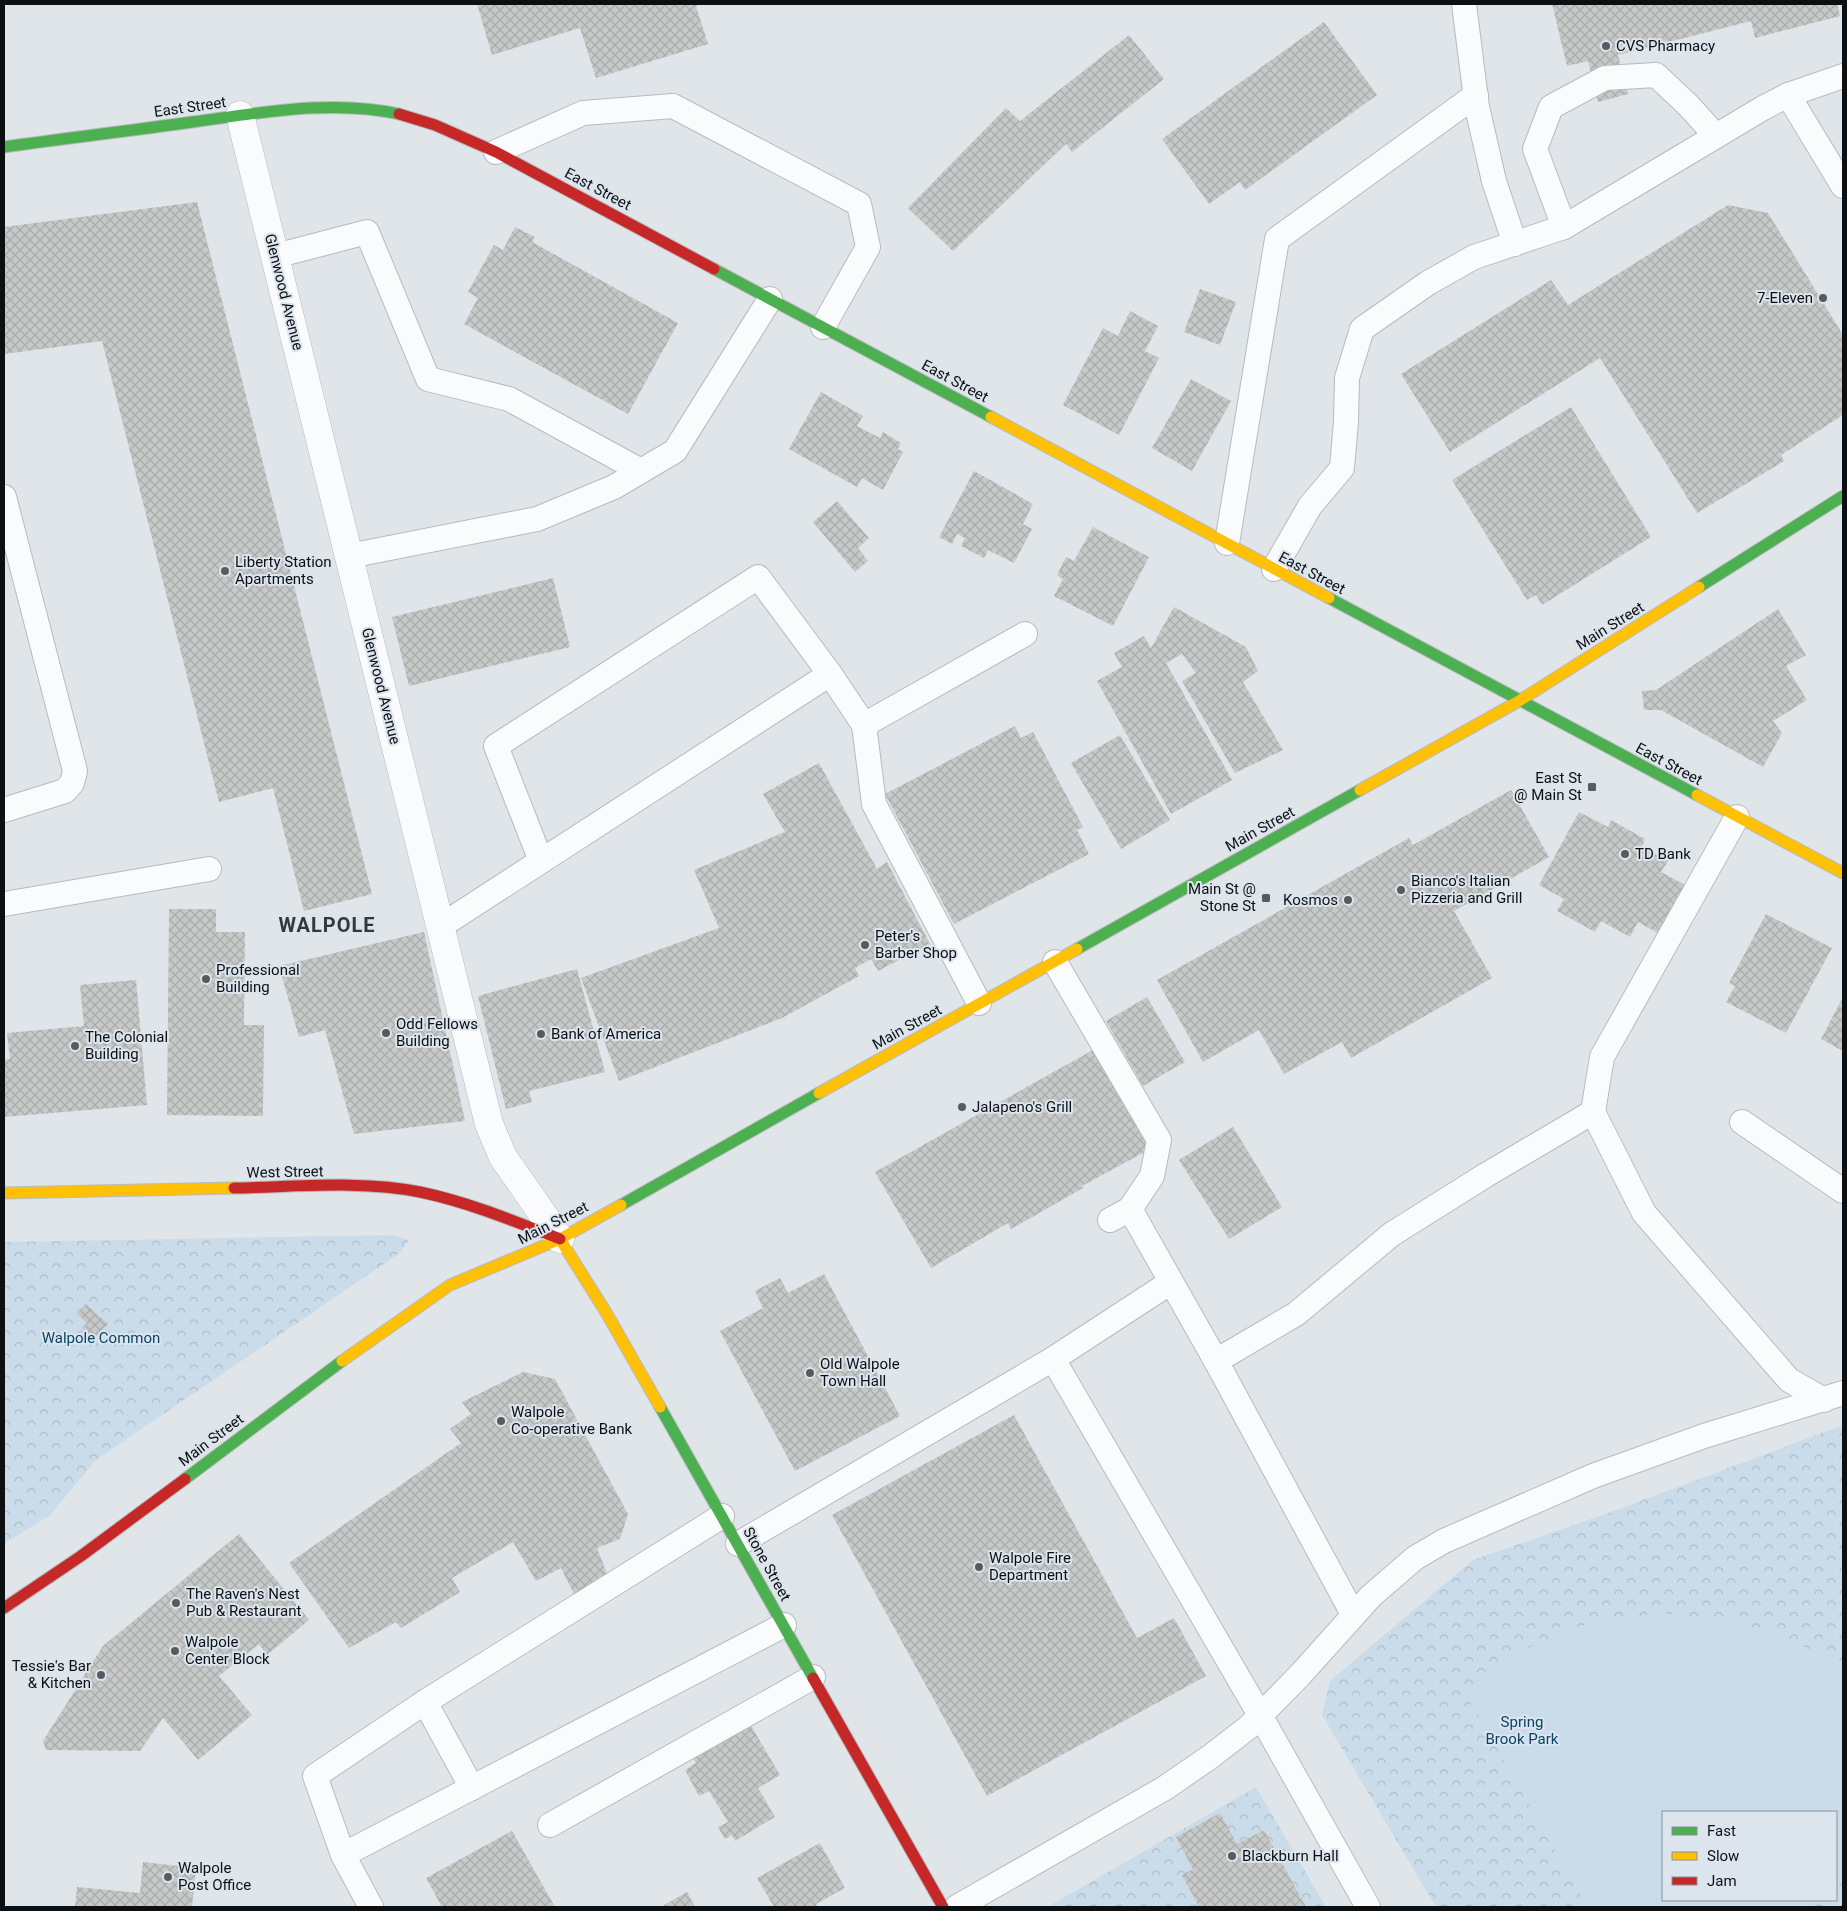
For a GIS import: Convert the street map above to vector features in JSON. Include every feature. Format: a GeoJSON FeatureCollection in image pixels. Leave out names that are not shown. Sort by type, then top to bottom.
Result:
{"type":"FeatureCollection","features":[{"type":"Feature","properties":{"kind":"main road","name":"East Street"},"geometry":{"type":"LineString","coordinates":[[4,147],[240,115],[328,107],[371,109],[411,117],[449,130],[496,152],[1843,873]]}},
{"type":"Feature","properties":{"kind":"main road","name":"Main Street"},"geometry":{"type":"LineString","coordinates":[[4,1608],[81,1556],[235,1442],[320,1376],[450,1285],[560,1239],[1519,701],[1843,496]]}},
{"type":"Feature","properties":{"kind":"main road","name":"West Street"},"geometry":{"type":"LineString","coordinates":[[4,1193],[324,1186],[374,1187],[417,1192],[462,1202],[560,1239]]}},
{"type":"Feature","properties":{"kind":"main road","name":"Stone Street"},"geometry":{"type":"LineString","coordinates":[[560,1239],[607,1314],[943,1907]]}},
{"type":"Feature","properties":{"kind":"street","name":"Glenwood Avenue"},"geometry":{"type":"LineString","coordinates":[[240,115],[489,1124],[503,1157],[560,1239]]}},
{"type":"Feature","properties":{"kind":"lane"},"geometry":{"type":"LineString","coordinates":[[1464,4],[1476,95],[1494,181],[1515,244]]}},
{"type":"Feature","properties":{"kind":"lane"},"geometry":{"type":"LineString","coordinates":[[1564,227],[1536,149],[1551,107],[1606,78],[1656,75],[1688,105],[1716,136]]}},
{"type":"Feature","properties":{"kind":"lane"},"geometry":{"type":"LineString","coordinates":[[1274,569],[1310,506],[1342,468],[1347,378],[1362,329],[1428,283],[1474,258],[1564,227],[1763,108],[1788,95],[1843,76]]}},
{"type":"Feature","properties":{"kind":"lane"},"geometry":{"type":"LineString","coordinates":[[1227,543],[1277,239],[1476,95]]}},
{"type":"Feature","properties":{"kind":"lane"},"geometry":{"type":"LineString","coordinates":[[1788,95],[1843,186]]}},
{"type":"Feature","properties":{"kind":"lane"},"geometry":{"type":"LineString","coordinates":[[496,152],[583,113],[673,106],[859,204],[868,247],[823,327]]}},
{"type":"Feature","properties":{"kind":"lane"},"geometry":{"type":"LineString","coordinates":[[275,256],[367,232],[428,379],[509,399],[641,471]]}},
{"type":"Feature","properties":{"kind":"lane"},"geometry":{"type":"LineString","coordinates":[[349,556],[537,519],[614,487],[675,451],[770,299]]}},
{"type":"Feature","properties":{"kind":"lane"},"geometry":{"type":"LineString","coordinates":[[4,497],[75,771],[72,782],[65,792],[4,810]]}},
{"type":"Feature","properties":{"kind":"lane"},"geometry":{"type":"LineString","coordinates":[[541,861],[496,746],[758,577],[830,674],[864,725],[874,804],[979,1003]]}},
{"type":"Feature","properties":{"kind":"lane"},"geometry":{"type":"LineString","coordinates":[[864,725],[1025,634]]}},
{"type":"Feature","properties":{"kind":"lane"},"geometry":{"type":"LineString","coordinates":[[440,926],[830,674]]}},
{"type":"Feature","properties":{"kind":"lane"},"geometry":{"type":"LineString","coordinates":[[1737,817],[1602,1057],[1594,1112],[1644,1213],[1789,1380],[1833,1396]]}},
{"type":"Feature","properties":{"kind":"lane"},"geometry":{"type":"LineString","coordinates":[[4,904],[210,869]]}},
{"type":"Feature","properties":{"kind":"lane"},"geometry":{"type":"LineString","coordinates":[[1055,962],[1159,1140],[1152,1176],[1120,1214],[1171,1282],[1353,1614]]}},
{"type":"Feature","properties":{"kind":"lane"},"geometry":{"type":"LineString","coordinates":[[1216,1361],[1296,1314],[1392,1234],[1486,1175],[1594,1112]]}},
{"type":"Feature","properties":{"kind":"lane"},"geometry":{"type":"LineString","coordinates":[[1742,1122],[1843,1192]]}},
{"type":"Feature","properties":{"kind":"lane"},"geometry":{"type":"LineString","coordinates":[[738,1544],[1053,1359],[1171,1282]]}},
{"type":"Feature","properties":{"kind":"lane"},"geometry":{"type":"LineString","coordinates":[[1053,1359],[1260,1715],[1368,1907]]}},
{"type":"Feature","properties":{"kind":"lane"},"geometry":{"type":"LineString","coordinates":[[957,1907],[1165,1788],[1220,1750],[1250,1726],[1300,1675],[1370,1596],[1414,1558],[1444,1541],[1483,1523],[1593,1476],[1704,1436],[1833,1396]]}},
{"type":"Feature","properties":{"kind":"lane"},"geometry":{"type":"LineString","coordinates":[[371,1907],[343,1855],[314,1776],[425,1702],[722,1516]]}},
{"type":"Feature","properties":{"kind":"lane"},"geometry":{"type":"LineString","coordinates":[[343,1855],[784,1625]]}},
{"type":"Feature","properties":{"kind":"lane"},"geometry":{"type":"LineString","coordinates":[[550,1825],[813,1677]]}},
{"type":"Feature","properties":{"kind":"lane"},"geometry":{"type":"LineString","coordinates":[[425,1702],[472,1788]]}},
{"type":"Feature","properties":{"kind":"green space","name":"Walpole Common"},"geometry":{"type":"Polygon","coordinates":[[[394,1235],[409,1240],[400,1253],[96,1460],[50,1515],[4,1544],[4,1242],[394,1235]]]}},
{"type":"Feature","properties":{"kind":"green space","name":"Spring Brook Park"},"geometry":{"type":"Polygon","coordinates":[[[1843,1425],[1843,1907],[1436,1907],[1322,1715],[1330,1681],[1473,1560],[1611,1512],[1843,1425]]]}},
{"type":"Feature","properties":{"kind":"green space"},"geometry":{"type":"Polygon","coordinates":[[[1662,1613],[1738,1622],[1808,1648],[1843,1673],[1843,1882],[1837,1887],[1837,1811],[1662,1811],[1662,1901],[1820,1901],[1812,1907],[1588,1907],[1464,1691],[1530,1647],[1589,1623],[1662,1613]]]}},
{"type":"Feature","properties":{"kind":"green space"},"geometry":{"type":"Polygon","coordinates":[[[1256,1787],[1326,1907],[1047,1907],[1256,1787]]]}},
{"type":"Feature","properties":{"kind":"building"},"geometry":{"type":"Polygon","coordinates":[[[477,4],[701,4],[696,6],[708,44],[596,78],[580,28],[492,55],[477,4]]]}},
{"type":"Feature","properties":{"kind":"building","name":"CVS Pharmacy"},"geometry":{"type":"Polygon","coordinates":[[[1552,4],[1837,4],[1840,16],[1755,38],[1751,21],[1618,55],[1628,94],[1598,102],[1588,61],[1567,66],[1552,4]]]}},
{"type":"Feature","properties":{"kind":"building"},"geometry":{"type":"Polygon","coordinates":[[[1324,22],[1377,95],[1245,190],[1240,182],[1209,204],[1162,139],[1324,22]]]}},
{"type":"Feature","properties":{"kind":"building"},"geometry":{"type":"Polygon","coordinates":[[[1129,35],[1164,79],[1072,152],[1066,144],[953,251],[908,208],[1006,108],[1020,121],[1129,35]]]}},
{"type":"Feature","properties":{"kind":"building","name":"Liberty Station Apartments"},"geometry":{"type":"Polygon","coordinates":[[[197,202],[372,894],[304,911],[273,788],[219,802],[102,341],[4,354],[4,227],[197,202]]]}},
{"type":"Feature","properties":{"kind":"building"},"geometry":{"type":"Polygon","coordinates":[[[1728,205],[1768,213],[1843,335],[1843,415],[1781,455],[1784,461],[1697,513],[1600,358],[1450,452],[1401,374],[1551,280],[1568,305],[1728,205]]]}},
{"type":"Feature","properties":{"kind":"building"},"geometry":{"type":"Polygon","coordinates":[[[515,227],[535,237],[532,242],[678,323],[628,414],[464,324],[478,298],[468,292],[494,245],[503,250],[515,227]]]}},
{"type":"Feature","properties":{"kind":"building"},"geometry":{"type":"Polygon","coordinates":[[[1200,289],[1236,302],[1220,345],[1184,332],[1200,289]]]}},
{"type":"Feature","properties":{"kind":"building"},"geometry":{"type":"Polygon","coordinates":[[[1130,311],[1158,326],[1145,351],[1159,358],[1119,435],[1063,405],[1103,328],[1118,336],[1130,311]]]}},
{"type":"Feature","properties":{"kind":"building"},"geometry":{"type":"Polygon","coordinates":[[[1191,379],[1231,401],[1192,471],[1152,448],[1191,379]]]}},
{"type":"Feature","properties":{"kind":"building"},"geometry":{"type":"Polygon","coordinates":[[[821,392],[863,416],[857,426],[880,438],[883,432],[901,443],[898,449],[903,452],[883,490],[862,478],[857,487],[789,449],[821,392]]]}},
{"type":"Feature","properties":{"kind":"building"},"geometry":{"type":"Polygon","coordinates":[[[1571,407],[1651,537],[1542,605],[1536,595],[1527,600],[1452,480],[1571,407]]]}},
{"type":"Feature","properties":{"kind":"building"},"geometry":{"type":"Polygon","coordinates":[[[974,471],[1033,504],[1023,524],[1032,529],[1014,563],[988,550],[984,558],[961,546],[965,538],[957,534],[952,544],[939,537],[974,471]]]}},
{"type":"Feature","properties":{"kind":"building"},"geometry":{"type":"Polygon","coordinates":[[[837,501],[869,538],[858,548],[868,561],[855,572],[813,522],[837,501]]]}},
{"type":"Feature","properties":{"kind":"building"},"geometry":{"type":"Polygon","coordinates":[[[1093,527],[1149,557],[1113,626],[1054,596],[1063,579],[1057,575],[1066,557],[1074,561],[1093,527]]]}},
{"type":"Feature","properties":{"kind":"building"},"geometry":{"type":"Polygon","coordinates":[[[553,578],[570,647],[409,686],[392,617],[553,578]]]}},
{"type":"Feature","properties":{"kind":"building"},"geometry":{"type":"Polygon","coordinates":[[[1174,607],[1246,647],[1258,671],[1243,682],[1283,750],[1235,773],[1182,681],[1196,673],[1182,654],[1166,663],[1232,780],[1171,814],[1097,681],[1122,667],[1114,653],[1144,636],[1151,648],[1174,607]]]}},
{"type":"Feature","properties":{"kind":"building"},"geometry":{"type":"Polygon","coordinates":[[[1778,609],[1806,655],[1786,666],[1807,700],[1773,721],[1782,733],[1763,767],[1661,710],[1644,710],[1642,691],[1656,690],[1778,609]]]}},
{"type":"Feature","properties":{"kind":"building"},"geometry":{"type":"Polygon","coordinates":[[[1015,726],[1021,738],[1033,732],[1083,827],[1077,830],[1089,854],[954,924],[885,794],[1015,726]]]}},
{"type":"Feature","properties":{"kind":"building"},"geometry":{"type":"Polygon","coordinates":[[[1120,735],[1170,820],[1121,849],[1071,763],[1120,735]]]}},
{"type":"Feature","properties":{"kind":"building"},"geometry":{"type":"Polygon","coordinates":[[[819,763],[877,869],[887,862],[930,944],[878,971],[871,959],[855,968],[859,976],[782,1018],[619,1081],[581,978],[719,928],[694,870],[785,832],[763,794],[819,763]]]}},
{"type":"Feature","properties":{"kind":"building"},"geometry":{"type":"Polygon","coordinates":[[[1511,790],[1549,857],[1454,911],[1492,978],[1351,1058],[1342,1042],[1284,1074],[1259,1030],[1203,1062],[1157,980],[1409,838],[1413,845],[1511,790]]]}},
{"type":"Feature","properties":{"kind":"building"},"geometry":{"type":"Polygon","coordinates":[[[1579,812],[1608,827],[1611,820],[1645,839],[1642,847],[1668,861],[1661,872],[1689,887],[1663,936],[1638,922],[1630,937],[1601,921],[1595,932],[1557,911],[1564,899],[1539,885],[1579,812]]]}},
{"type":"Feature","properties":{"kind":"building","name":"Professional Building"},"geometry":{"type":"Polygon","coordinates":[[[169,909],[216,909],[216,932],[245,932],[244,1025],[264,1025],[263,1116],[167,1115],[169,909]]]}},
{"type":"Feature","properties":{"kind":"building"},"geometry":{"type":"Polygon","coordinates":[[[1766,914],[1832,948],[1786,1033],[1726,1002],[1735,986],[1729,983],[1766,914]]]}},
{"type":"Feature","properties":{"kind":"building","name":"Odd Fellows Building"},"geometry":{"type":"Polygon","coordinates":[[[424,932],[465,1121],[354,1134],[325,1030],[299,1037],[279,966],[424,932]]]}},
{"type":"Feature","properties":{"kind":"building","name":"Bank of America"},"geometry":{"type":"Polygon","coordinates":[[[577,969],[605,1072],[529,1091],[532,1102],[506,1109],[478,996],[577,969]]]}},
{"type":"Feature","properties":{"kind":"building","name":"The Colonial Building"},"geometry":{"type":"Polygon","coordinates":[[[136,980],[147,1105],[4,1117],[4,1060],[10,1059],[7,1033],[84,1026],[80,985],[136,980]]]}},
{"type":"Feature","properties":{"kind":"building"},"geometry":{"type":"Polygon","coordinates":[[[1147,997],[1185,1062],[1143,1086],[1106,1021],[1147,997]]]}},
{"type":"Feature","properties":{"kind":"building"},"geometry":{"type":"Polygon","coordinates":[[[1843,997],[1843,1051],[1821,1039],[1843,997]]]}},
{"type":"Feature","properties":{"kind":"building"},"geometry":{"type":"Polygon","coordinates":[[[1093,1050],[1150,1149],[1082,1186],[1083,1188],[1011,1229],[1008,1223],[931,1268],[875,1172],[1093,1050]]]}},
{"type":"Feature","properties":{"kind":"building"},"geometry":{"type":"Polygon","coordinates":[[[1233,1127],[1282,1207],[1229,1239],[1179,1160],[1233,1127]]]}},
{"type":"Feature","properties":{"kind":"building","name":"Old Walpole Town Hall"},"geometry":{"type":"Polygon","coordinates":[[[824,1274],[900,1416],[795,1471],[720,1331],[763,1308],[755,1291],[780,1278],[788,1293],[824,1274]]]}},
{"type":"Feature","properties":{"kind":"building"},"geometry":{"type":"Polygon","coordinates":[[[86,1304],[108,1324],[93,1339],[82,1328],[87,1323],[77,1314],[86,1304]]]}},
{"type":"Feature","properties":{"kind":"building"},"geometry":{"type":"Polygon","coordinates":[[[523,1372],[555,1379],[628,1514],[620,1539],[597,1548],[607,1574],[574,1594],[561,1568],[536,1581],[513,1542],[452,1578],[460,1592],[401,1628],[396,1622],[349,1648],[289,1563],[461,1443],[450,1429],[471,1414],[462,1402],[523,1372]]]}},
{"type":"Feature","properties":{"kind":"building","name":"Walpole Fire Department"},"geometry":{"type":"Polygon","coordinates":[[[1014,1415],[1137,1638],[1174,1618],[1206,1676],[987,1796],[832,1515],[1014,1415]]]}},
{"type":"Feature","properties":{"kind":"building","name":"Walpole Center Block"},"geometry":{"type":"Polygon","coordinates":[[[239,1534],[309,1620],[267,1655],[259,1644],[219,1676],[252,1715],[198,1760],[163,1718],[140,1751],[46,1750],[43,1741],[103,1646],[239,1534]]]}},
{"type":"Feature","properties":{"kind":"building"},"geometry":{"type":"Polygon","coordinates":[[[750,1724],[780,1775],[758,1788],[775,1817],[735,1841],[732,1835],[725,1839],[718,1827],[728,1822],[709,1791],[699,1796],[685,1770],[696,1763],[693,1758],[750,1724]]]}},
{"type":"Feature","properties":{"kind":"building","name":"Blackburn Hall"},"geometry":{"type":"Polygon","coordinates":[[[1220,1813],[1237,1844],[1264,1830],[1306,1907],[1199,1907],[1182,1875],[1193,1869],[1176,1837],[1220,1813]]]}},
{"type":"Feature","properties":{"kind":"building"},"geometry":{"type":"Polygon","coordinates":[[[512,1831],[555,1907],[442,1907],[426,1878],[512,1831]]]}},
{"type":"Feature","properties":{"kind":"building"},"geometry":{"type":"Polygon","coordinates":[[[820,1843],[845,1888],[816,1904],[818,1907],[774,1907],[757,1878],[820,1843]]]}},
{"type":"Feature","properties":{"kind":"building","name":"Walpole Post Office"},"geometry":{"type":"Polygon","coordinates":[[[143,1862],[196,1868],[192,1907],[75,1907],[77,1887],[140,1893],[143,1862]]]}},
{"type":"Feature","properties":{"kind":"building"},"geometry":{"type":"Polygon","coordinates":[[[687,1892],[695,1907],[661,1907],[687,1892]]]}},
{"type":"Feature","properties":{"kind":"traffic: fast"},"geometry":{"type":"LineString","coordinates":[[4,147],[296,109],[348,108],[399,114]]}},
{"type":"Feature","properties":{"kind":"traffic: fast"},"geometry":{"type":"LineString","coordinates":[[714,269],[991,417]]}},
{"type":"Feature","properties":{"kind":"traffic: fast"},"geometry":{"type":"LineString","coordinates":[[1699,587],[1843,496]]}},
{"type":"Feature","properties":{"kind":"traffic: fast"},"geometry":{"type":"LineString","coordinates":[[1329,598],[1697,795]]}},
{"type":"Feature","properties":{"kind":"traffic: fast"},"geometry":{"type":"LineString","coordinates":[[1077,949],[1360,790]]}},
{"type":"Feature","properties":{"kind":"traffic: fast"},"geometry":{"type":"LineString","coordinates":[[621,1205],[819,1093]]}},
{"type":"Feature","properties":{"kind":"traffic: fast"},"geometry":{"type":"LineString","coordinates":[[185,1479],[342,1361]]}},
{"type":"Feature","properties":{"kind":"traffic: fast"},"geometry":{"type":"LineString","coordinates":[[660,1407],[813,1678]]}},
{"type":"Feature","properties":{"kind":"traffic: slow"},"geometry":{"type":"LineString","coordinates":[[991,417],[1329,598]]}},
{"type":"Feature","properties":{"kind":"traffic: slow"},"geometry":{"type":"LineString","coordinates":[[1360,790],[1519,701],[1699,587]]}},
{"type":"Feature","properties":{"kind":"traffic: slow"},"geometry":{"type":"LineString","coordinates":[[1697,795],[1843,873]]}},
{"type":"Feature","properties":{"kind":"traffic: slow"},"geometry":{"type":"LineString","coordinates":[[819,1093],[1077,949]]}},
{"type":"Feature","properties":{"kind":"traffic: slow"},"geometry":{"type":"LineString","coordinates":[[4,1193],[234,1188]]}},
{"type":"Feature","properties":{"kind":"traffic: slow"},"geometry":{"type":"LineString","coordinates":[[342,1361],[450,1285],[560,1239],[621,1205]]}},
{"type":"Feature","properties":{"kind":"traffic: slow"},"geometry":{"type":"LineString","coordinates":[[560,1239],[607,1314],[660,1407]]}},
{"type":"Feature","properties":{"kind":"traffic: jam"},"geometry":{"type":"LineString","coordinates":[[399,114],[435,125],[496,152],[714,269]]}},
{"type":"Feature","properties":{"kind":"traffic: jam"},"geometry":{"type":"LineString","coordinates":[[234,1188],[327,1185],[398,1188],[438,1196],[473,1207],[560,1239]]}},
{"type":"Feature","properties":{"kind":"traffic: jam"},"geometry":{"type":"LineString","coordinates":[[4,1608],[81,1556],[185,1479]]}},
{"type":"Feature","properties":{"kind":"traffic: jam"},"geometry":{"type":"LineString","coordinates":[[813,1678],[943,1907]]}},
{"type":"Feature","properties":{"kind":"place","name":"CVS Pharmacy"},"geometry":{"type":"Point","coordinates":[1606,46]}},
{"type":"Feature","properties":{"kind":"place","name":"7-Eleven"},"geometry":{"type":"Point","coordinates":[1823,298]}},
{"type":"Feature","properties":{"kind":"place","name":"Liberty Station Apartments"},"geometry":{"type":"Point","coordinates":[225,571]}},
{"type":"Feature","properties":{"kind":"place","name":"East St @ Main St"},"geometry":{"type":"Point","coordinates":[1592,787]}},
{"type":"Feature","properties":{"kind":"place","name":"TD Bank"},"geometry":{"type":"Point","coordinates":[1625,854]}},
{"type":"Feature","properties":{"kind":"place","name":"Bianco's Italian Pizzeria and Grill"},"geometry":{"type":"Point","coordinates":[1401,890]}},
{"type":"Feature","properties":{"kind":"place","name":"Main St @ Stone St"},"geometry":{"type":"Point","coordinates":[1266,898]}},
{"type":"Feature","properties":{"kind":"place","name":"Kosmos"},"geometry":{"type":"Point","coordinates":[1348,900]}},
{"type":"Feature","properties":{"kind":"place","name":"Peter's Barber Shop"},"geometry":{"type":"Point","coordinates":[865,945]}},
{"type":"Feature","properties":{"kind":"place","name":"Professional Building"},"geometry":{"type":"Point","coordinates":[206,979]}},
{"type":"Feature","properties":{"kind":"place","name":"Odd Fellows Building"},"geometry":{"type":"Point","coordinates":[386,1033]}},
{"type":"Feature","properties":{"kind":"place","name":"Bank of America"},"geometry":{"type":"Point","coordinates":[541,1034]}},
{"type":"Feature","properties":{"kind":"place","name":"The Colonial Building"},"geometry":{"type":"Point","coordinates":[75,1046]}},
{"type":"Feature","properties":{"kind":"place","name":"Jalapeno's Grill"},"geometry":{"type":"Point","coordinates":[962,1107]}},
{"type":"Feature","properties":{"kind":"place","name":"Old Walpole Town Hall"},"geometry":{"type":"Point","coordinates":[810,1373]}},
{"type":"Feature","properties":{"kind":"place","name":"Walpole Co-operative Bank"},"geometry":{"type":"Point","coordinates":[501,1421]}},
{"type":"Feature","properties":{"kind":"place","name":"Walpole Fire Department"},"geometry":{"type":"Point","coordinates":[979,1567]}},
{"type":"Feature","properties":{"kind":"place","name":"The Raven's Nest Pub & Restaurant"},"geometry":{"type":"Point","coordinates":[176,1603]}},
{"type":"Feature","properties":{"kind":"place","name":"Walpole Center Block"},"geometry":{"type":"Point","coordinates":[175,1651]}},
{"type":"Feature","properties":{"kind":"place","name":"Tessie's Bar & Kitchen"},"geometry":{"type":"Point","coordinates":[101,1675]}},
{"type":"Feature","properties":{"kind":"place","name":"Blackburn Hall"},"geometry":{"type":"Point","coordinates":[1232,1856]}},
{"type":"Feature","properties":{"kind":"place","name":"Walpole Post Office"},"geometry":{"type":"Point","coordinates":[168,1877]}},
{"type":"Feature","properties":{"kind":"district","name":"WALPOLE"},"geometry":{"type":"Point","coordinates":[327,925]}}]}
